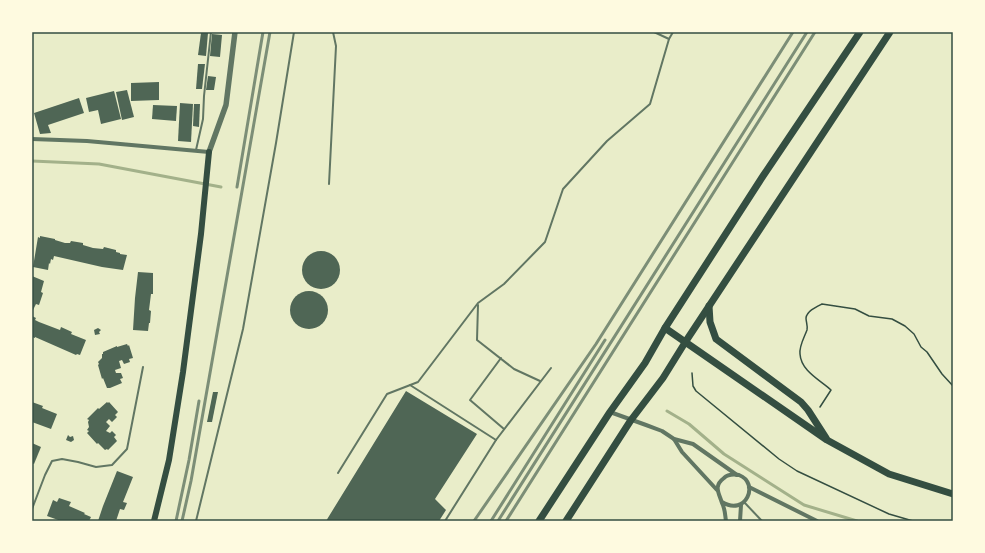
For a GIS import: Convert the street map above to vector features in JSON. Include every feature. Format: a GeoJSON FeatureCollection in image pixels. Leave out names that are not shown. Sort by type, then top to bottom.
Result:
{"type":"FeatureCollection","features":[{"type":"Feature","properties":{"kind":"main road"},"geometry":{"type":"LineString","coordinates":[[539,521],[610,412],[645,363],[665,328],[763,176],[860,32]]}},
{"type":"Feature","properties":{"kind":"main road"},"geometry":{"type":"LineString","coordinates":[[566,521],[631,420],[663,378],[890,32]]}},
{"type":"Feature","properties":{"kind":"main road"},"geometry":{"type":"LineString","coordinates":[[154,521],[169,460],[183,372],[201,234],[209,152]]}},
{"type":"Feature","properties":{"kind":"main road"},"geometry":{"type":"LineString","coordinates":[[709,306],[710,322],[716,339],[801,402],[808,410],[827,440]]}},
{"type":"Feature","properties":{"kind":"main road"},"geometry":{"type":"LineString","coordinates":[[665,328],[686,341],[827,440],[889,474],[953,494]]}},
{"type":"Feature","properties":{"kind":"street"},"geometry":{"type":"LineString","coordinates":[[32,139],[87,141],[209,152],[226,105],[235,32]]}},
{"type":"Feature","properties":{"kind":"street"},"geometry":{"type":"LineString","coordinates":[[610,412],[662,431],[674,439],[693,444],[747,481],[749,487],[747,498],[742,503],[734,506],[722,502]]}},
{"type":"Feature","properties":{"kind":"street"},"geometry":{"type":"LineString","coordinates":[[674,439],[682,452],[717,490],[722,502],[726,521]]}},
{"type":"Feature","properties":{"kind":"street"},"geometry":{"type":"LineString","coordinates":[[717,490],[718,484],[726,476],[737,474]]}},
{"type":"Feature","properties":{"kind":"street"},"geometry":{"type":"LineString","coordinates":[[749,487],[817,521]]}},
{"type":"Feature","properties":{"kind":"street"},"geometry":{"type":"LineString","coordinates":[[740,521],[742,503]]}},
{"type":"Feature","properties":{"kind":"lane"},"geometry":{"type":"LineString","coordinates":[[196,151],[202,120],[211,32]]}},
{"type":"Feature","properties":{"kind":"lane"},"geometry":{"type":"LineString","coordinates":[[196,521],[243,329],[294,32]]}},
{"type":"Feature","properties":{"kind":"lane"},"geometry":{"type":"LineString","coordinates":[[329,184],[336,46],[333,32]]}},
{"type":"Feature","properties":{"kind":"lane"},"geometry":{"type":"LineString","coordinates":[[654,32],[669,39]]}},
{"type":"Feature","properties":{"kind":"lane"},"geometry":{"type":"LineString","coordinates":[[338,473],[387,394],[418,382],[478,303],[504,284],[545,242],[563,189],[607,140],[650,104],[669,39],[673,32]]}},
{"type":"Feature","properties":{"kind":"lane"},"geometry":{"type":"LineString","coordinates":[[478,303],[477,340],[514,368],[541,381]]}},
{"type":"Feature","properties":{"kind":"lane"},"geometry":{"type":"LineString","coordinates":[[501,358],[470,400],[504,429]]}},
{"type":"Feature","properties":{"kind":"lane"},"geometry":{"type":"LineString","coordinates":[[32,509],[52,461],[62,459],[96,467],[112,465],[126,449],[142,367]]}},
{"type":"Feature","properties":{"kind":"lane"},"geometry":{"type":"LineString","coordinates":[[445,521],[496,440],[551,368]]}},
{"type":"Feature","properties":{"kind":"lane"},"geometry":{"type":"LineString","coordinates":[[410,385],[496,440]]}},
{"type":"Feature","properties":{"kind":"lane"},"geometry":{"type":"LineString","coordinates":[[742,503],[762,521]]}},
{"type":"Feature","properties":{"kind":"path"},"geometry":{"type":"LineString","coordinates":[[820,407],[831,390],[809,373],[803,364],[800,354],[807,326],[806,318],[808,314],[822,304],[855,309],[869,316],[892,319],[905,326],[914,334],[921,347],[927,352],[942,374],[953,386]]}},
{"type":"Feature","properties":{"kind":"path"},"geometry":{"type":"LineString","coordinates":[[692,373],[692,386],[696,391],[779,459],[797,471],[889,514],[913,521]]}},
{"type":"Feature","properties":{"kind":"building"},"geometry":{"type":"Polygon","coordinates":[[[201,33],[208,33],[206,56],[198,55],[201,33]]]}},
{"type":"Feature","properties":{"kind":"building"},"geometry":{"type":"Polygon","coordinates":[[[212,34],[222,35],[220,57],[210,56],[212,34]]]}},
{"type":"Feature","properties":{"kind":"building"},"geometry":{"type":"Polygon","coordinates":[[[198,64],[205,64],[202,89],[196,89],[198,64]]]}},
{"type":"Feature","properties":{"kind":"building"},"geometry":{"type":"Polygon","coordinates":[[[208,76],[216,77],[214,90],[206,90],[208,76]]]}},
{"type":"Feature","properties":{"kind":"building"},"geometry":{"type":"Polygon","coordinates":[[[159,82],[159,100],[131,101],[131,83],[159,82]]]}},
{"type":"Feature","properties":{"kind":"building"},"geometry":{"type":"Polygon","coordinates":[[[127,90],[134,117],[122,120],[116,92],[127,90]]]}},
{"type":"Feature","properties":{"kind":"building"},"geometry":{"type":"Polygon","coordinates":[[[114,91],[121,119],[101,124],[98,110],[89,112],[86,98],[114,91]]]}},
{"type":"Feature","properties":{"kind":"building"},"geometry":{"type":"Polygon","coordinates":[[[79,98],[84,113],[48,125],[51,133],[40,134],[34,113],[79,98]]]}},
{"type":"Feature","properties":{"kind":"building"},"geometry":{"type":"Polygon","coordinates":[[[180,103],[193,104],[191,142],[178,141],[180,103]]]}},
{"type":"Feature","properties":{"kind":"building"},"geometry":{"type":"Polygon","coordinates":[[[194,104],[200,104],[199,127],[193,126],[194,104]]]}},
{"type":"Feature","properties":{"kind":"building"},"geometry":{"type":"Polygon","coordinates":[[[153,105],[177,106],[176,121],[152,119],[153,105]]]}},
{"type":"Feature","properties":{"kind":"building"},"geometry":{"type":"Polygon","coordinates":[[[40,236],[65,243],[70,243],[71,241],[83,243],[83,245],[93,248],[103,249],[104,247],[116,250],[116,252],[120,254],[127,255],[123,270],[102,267],[54,256],[53,260],[51,259],[50,264],[49,263],[48,270],[33,267],[38,237],[40,238],[40,236]]]}},
{"type":"Feature","properties":{"kind":"building"},"geometry":{"type":"Polygon","coordinates":[[[317,251],[325,251],[335,256],[339,263],[339,277],[335,284],[325,289],[317,289],[307,284],[305,281],[302,274],[302,266],[307,256],[310,254],[317,251]]]}},
{"type":"Feature","properties":{"kind":"building"},"geometry":{"type":"Polygon","coordinates":[[[138,272],[153,273],[153,294],[151,294],[149,310],[151,311],[148,331],[133,330],[138,272]]]}},
{"type":"Feature","properties":{"kind":"building"},"geometry":{"type":"Polygon","coordinates":[[[32,276],[44,281],[41,292],[43,293],[39,305],[36,304],[32,312],[32,276]]]}},
{"type":"Feature","properties":{"kind":"building"},"geometry":{"type":"Polygon","coordinates":[[[305,291],[313,291],[323,296],[327,303],[327,317],[323,324],[313,329],[305,329],[295,324],[293,321],[290,314],[290,306],[295,296],[298,294],[305,291]]]}},
{"type":"Feature","properties":{"kind":"building"},"geometry":{"type":"Polygon","coordinates":[[[32,316],[39,322],[60,330],[61,327],[72,332],[71,334],[86,340],[80,355],[76,355],[32,337],[32,316]]]}},
{"type":"Feature","properties":{"kind":"building"},"geometry":{"type":"Polygon","coordinates":[[[98,328],[101,330],[99,332],[100,334],[95,335],[94,330],[98,328]]]}},
{"type":"Feature","properties":{"kind":"building"},"geometry":{"type":"Polygon","coordinates":[[[127,344],[128,346],[129,345],[133,358],[129,359],[130,362],[124,364],[122,360],[119,361],[121,368],[115,370],[116,373],[121,373],[123,378],[120,379],[122,383],[107,388],[103,378],[102,379],[98,362],[102,358],[103,352],[117,346],[127,344]]]}},
{"type":"Feature","properties":{"kind":"building"},"geometry":{"type":"Polygon","coordinates":[[[406,391],[477,434],[435,499],[446,510],[439,521],[326,521],[406,391]]]}},
{"type":"Feature","properties":{"kind":"building"},"geometry":{"type":"Polygon","coordinates":[[[213,392],[218,392],[212,422],[207,422],[213,392]]]}},
{"type":"Feature","properties":{"kind":"building"},"geometry":{"type":"Polygon","coordinates":[[[32,402],[57,414],[51,429],[32,422],[32,402]]]}},
{"type":"Feature","properties":{"kind":"building"},"geometry":{"type":"Polygon","coordinates":[[[109,402],[118,412],[115,415],[117,417],[112,422],[109,419],[106,422],[110,426],[106,431],[110,433],[112,431],[116,435],[114,437],[117,441],[108,450],[105,450],[87,433],[89,431],[87,430],[89,427],[89,420],[87,419],[98,408],[99,409],[109,402]]]}},
{"type":"Feature","properties":{"kind":"building"},"geometry":{"type":"Polygon","coordinates":[[[68,435],[70,437],[73,436],[74,440],[71,442],[66,440],[68,435]]]}},
{"type":"Feature","properties":{"kind":"building"},"geometry":{"type":"Polygon","coordinates":[[[32,443],[41,447],[34,464],[32,463],[32,443]]]}},
{"type":"Feature","properties":{"kind":"building"},"geometry":{"type":"Polygon","coordinates":[[[117,471],[133,477],[123,502],[127,503],[124,510],[120,509],[116,521],[98,521],[103,506],[117,471]]]}},
{"type":"Feature","properties":{"kind":"building"},"geometry":{"type":"Polygon","coordinates":[[[59,498],[71,502],[69,506],[91,517],[89,521],[61,521],[47,516],[53,500],[57,502],[59,498]]]}},
{"type":"Feature","properties":{"kind":"waterway"},"geometry":{"type":"LineString","coordinates":[[32,161],[99,164],[221,187]]}},
{"type":"Feature","properties":{"kind":"waterway"},"geometry":{"type":"LineString","coordinates":[[667,411],[689,424],[724,454],[804,505],[857,521]]}},
{"type":"Feature","properties":{"kind":"railway"},"geometry":{"type":"LineString","coordinates":[[237,187],[263,32]]}},
{"type":"Feature","properties":{"kind":"railway"},"geometry":{"type":"LineString","coordinates":[[182,521],[191,481],[270,32]]}},
{"type":"Feature","properties":{"kind":"railway"},"geometry":{"type":"LineString","coordinates":[[474,521],[596,344],[793,32]]}},
{"type":"Feature","properties":{"kind":"railway"},"geometry":{"type":"LineString","coordinates":[[498,521],[807,32]]}},
{"type":"Feature","properties":{"kind":"railway"},"geometry":{"type":"LineString","coordinates":[[506,521],[815,32]]}},
{"type":"Feature","properties":{"kind":"railway"},"geometry":{"type":"LineString","coordinates":[[491,521],[605,340]]}},
{"type":"Feature","properties":{"kind":"railway"},"geometry":{"type":"LineString","coordinates":[[176,521],[189,460],[199,401]]}}]}
